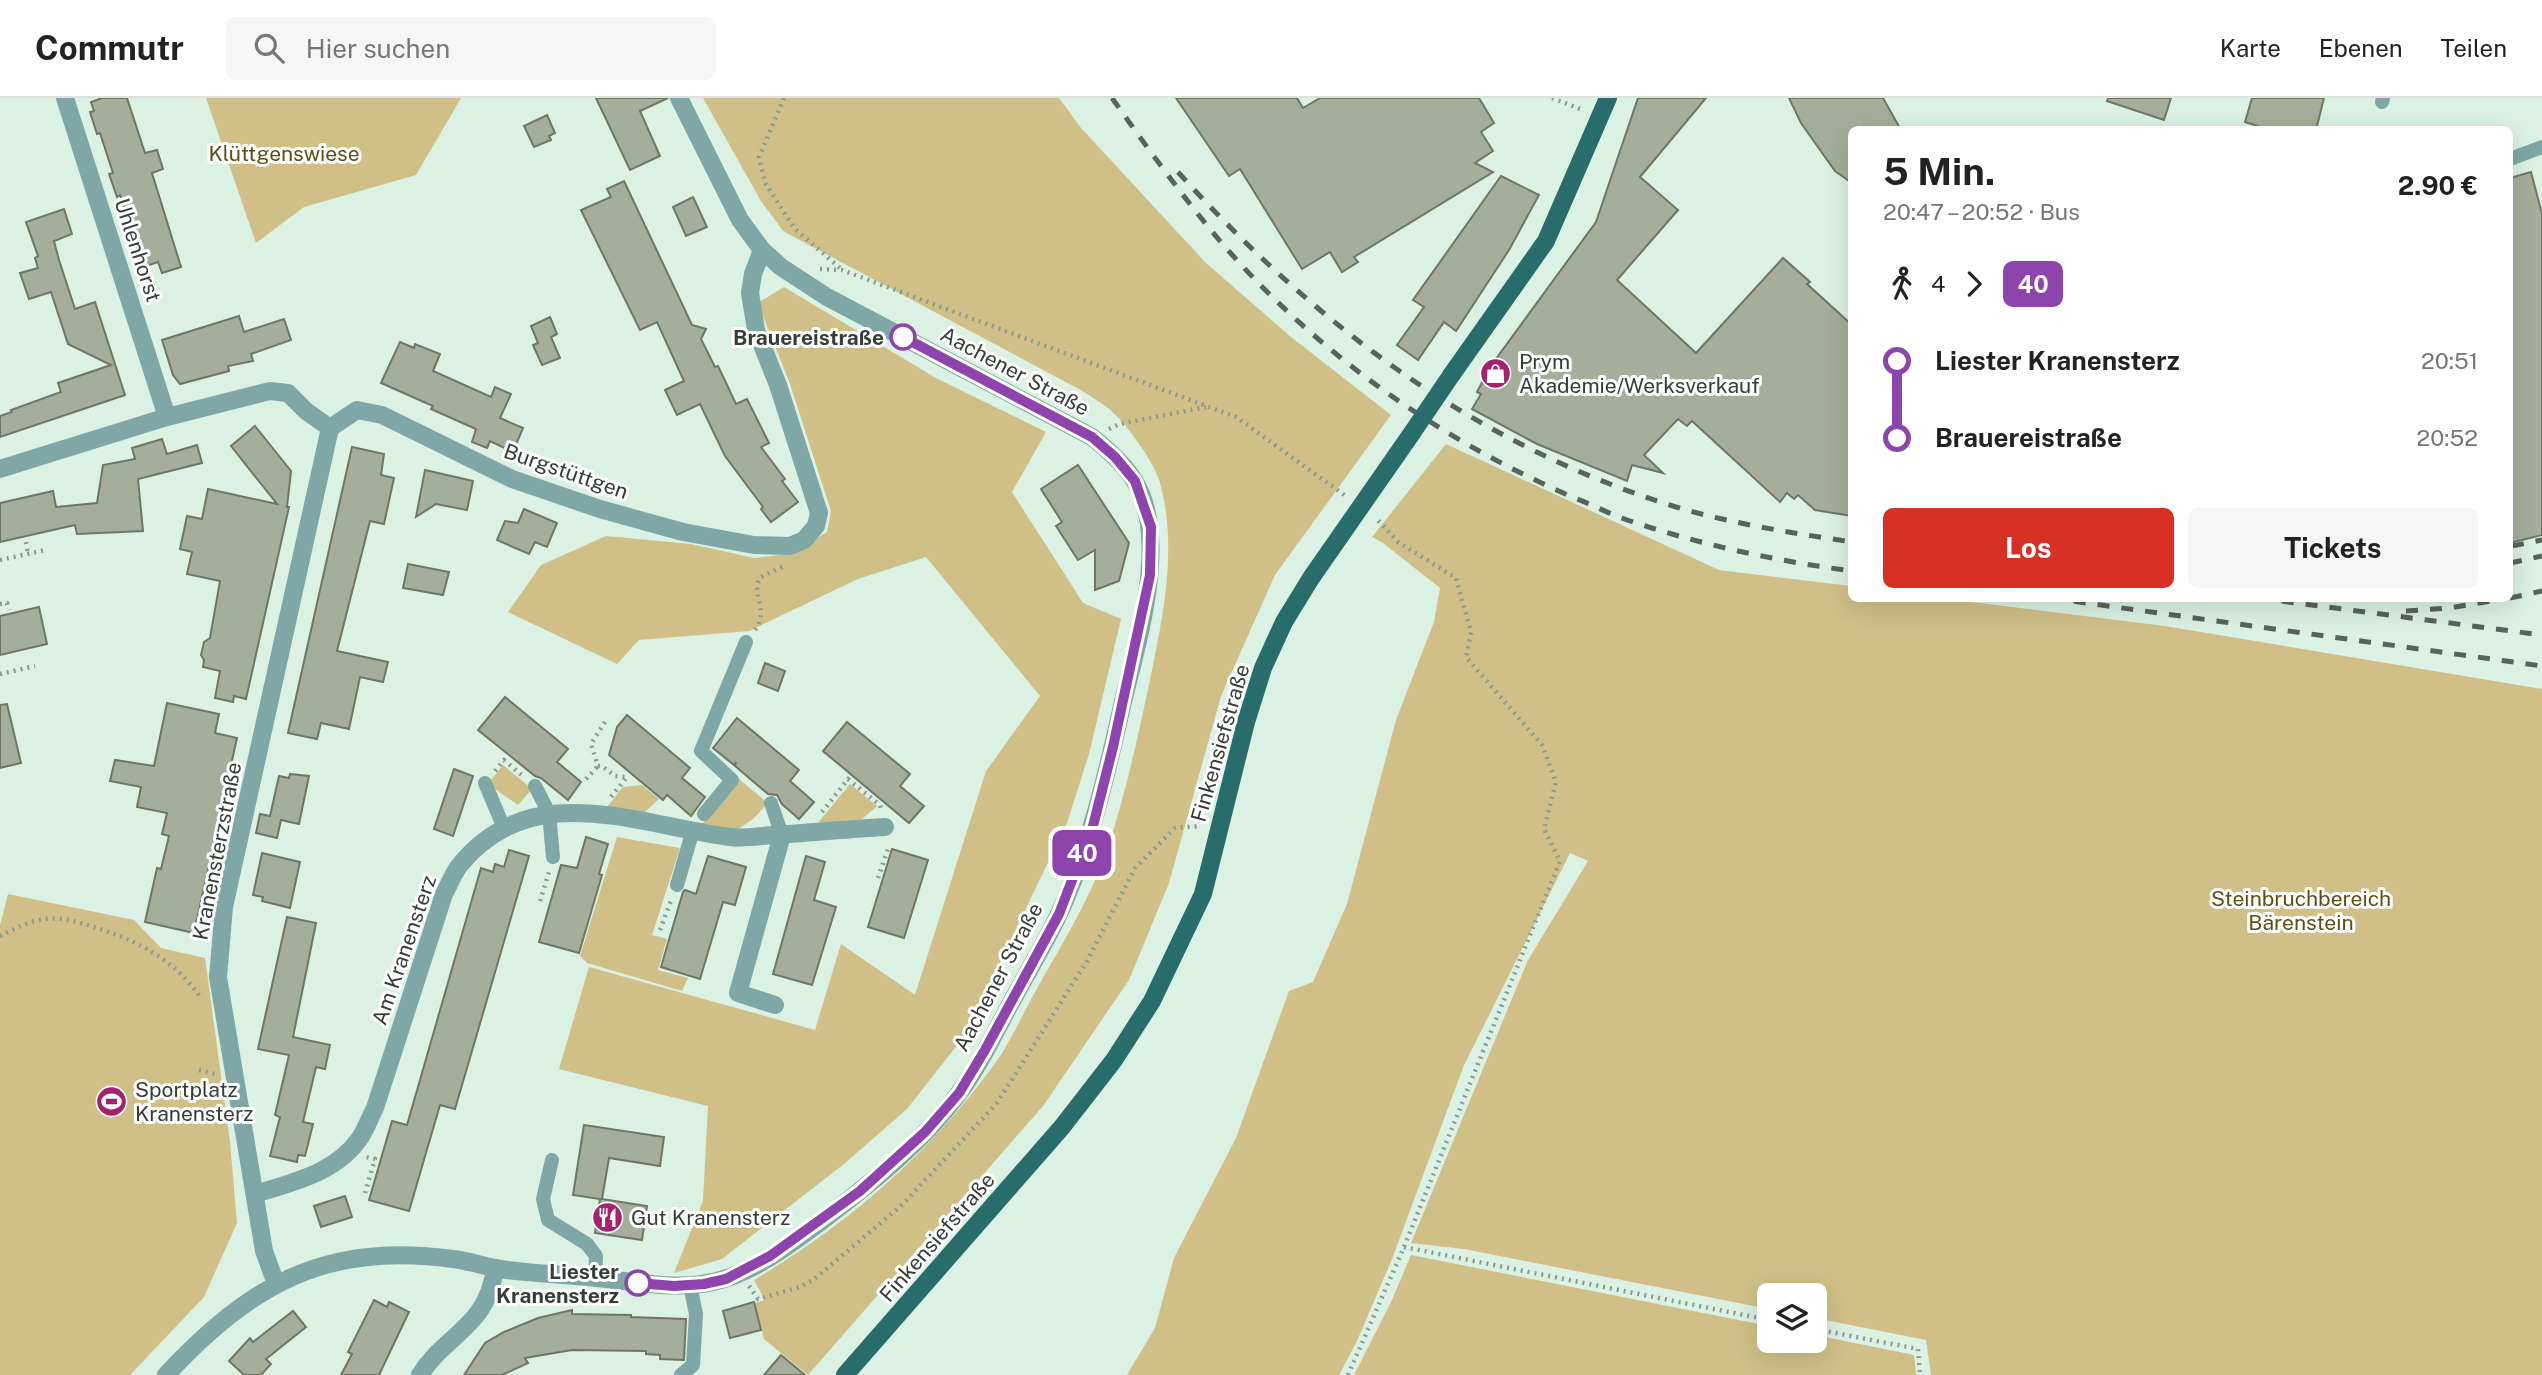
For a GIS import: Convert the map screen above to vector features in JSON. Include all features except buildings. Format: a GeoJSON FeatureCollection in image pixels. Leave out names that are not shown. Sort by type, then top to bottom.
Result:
{"type":"FeatureCollection","features":[{"type":"Feature","properties":{"kind":"main road","name":"Finkensiefstraße"},"geometry":{"type":"LineString","coordinates":[[845,1375],[1062,1127],[1114,1060],[1152,1001],[1203,894],[1246,722],[1263,668],[1291,611],[1546,241],[1608,98]]}},
{"type":"Feature","properties":{"kind":"street","name":"Uhlenhorst"},"geometry":{"type":"LineString","coordinates":[[65,98],[167,417]]}},
{"type":"Feature","properties":{"kind":"street","name":"Aachener Straße"},"geometry":{"type":"LineString","coordinates":[[166,1375],[195,1344],[234,1310],[276,1284],[328,1262],[388,1255],[453,1259],[496,1268],[674,1286],[726,1279],[743,1272],[804,1234],[878,1175],[925,1132],[959,1093],[1059,914],[1093,826],[1150,575],[1151,527],[1135,481],[1115,457],[1092,437],[827,297],[781,267],[762,250],[740,220],[679,98]]}},
{"type":"Feature","properties":{"kind":"street","name":"Burgstüttgen"},"geometry":{"type":"LineString","coordinates":[[330,428],[357,410],[382,415],[512,479],[600,509],[683,532],[754,545],[790,546],[804,540],[816,526],[819,513],[778,386],[756,330],[750,293],[753,274],[762,250]]}},
{"type":"Feature","properties":{"kind":"street"},"geometry":{"type":"LineString","coordinates":[[0,469],[167,417],[270,391],[288,393],[306,411],[330,428]]}},
{"type":"Feature","properties":{"kind":"street","name":"Kranensterzstraße"},"geometry":{"type":"LineString","coordinates":[[276,1284],[264,1251],[218,977],[225,907],[330,428]]}},
{"type":"Feature","properties":{"kind":"street","name":"Am Kranensterz"},"geometry":{"type":"LineString","coordinates":[[255,1194],[308,1178],[340,1159],[360,1137],[375,1108],[444,894],[459,866],[488,838],[504,828],[522,819],[549,813],[601,814],[732,838],[885,827]]}},
{"type":"Feature","properties":{"kind":"street"},"geometry":{"type":"LineString","coordinates":[[775,1005],[738,993],[782,835]]}},
{"type":"Feature","properties":{"kind":"street"},"geometry":{"type":"LineString","coordinates":[[421,1375],[431,1358],[480,1311],[489,1294],[496,1268]]}},
{"type":"Feature","properties":{"kind":"lane"},"geometry":{"type":"LineString","coordinates":[[2513,158],[2542,147]]}},
{"type":"Feature","properties":{"kind":"lane"},"geometry":{"type":"LineString","coordinates":[[704,814],[732,780],[701,751],[750,636]]}},
{"type":"Feature","properties":{"kind":"lane"},"geometry":{"type":"LineString","coordinates":[[485,783],[504,828]]}},
{"type":"Feature","properties":{"kind":"lane"},"geometry":{"type":"LineString","coordinates":[[533,785],[549,813],[553,857]]}},
{"type":"Feature","properties":{"kind":"lane"},"geometry":{"type":"LineString","coordinates":[[771,803],[782,835]]}},
{"type":"Feature","properties":{"kind":"lane"},"geometry":{"type":"LineString","coordinates":[[677,885],[693,830]]}},
{"type":"Feature","properties":{"kind":"lane"},"geometry":{"type":"LineString","coordinates":[[552,1160],[543,1199],[548,1220],[587,1244],[596,1256],[595,1277]]}},
{"type":"Feature","properties":{"kind":"lane"},"geometry":{"type":"LineString","coordinates":[[681,1375],[693,1365],[696,1314],[690,1285]]}},
{"type":"Feature","properties":{"kind":"path"},"geometry":{"type":"LineString","coordinates":[[784,98],[759,157],[765,183],[795,229],[842,270]]}},
{"type":"Feature","properties":{"kind":"path"},"geometry":{"type":"LineString","coordinates":[[1552,98],[1578,108]]}},
{"type":"Feature","properties":{"kind":"path"},"geometry":{"type":"LineString","coordinates":[[818,269],[842,270],[1236,417],[1362,505],[1398,542],[1457,578],[1471,632],[1466,657],[1542,746],[1556,782],[1544,829],[1560,861],[1404,1247],[1348,1375]]}},
{"type":"Feature","properties":{"kind":"path"},"geometry":{"type":"LineString","coordinates":[[1119,424],[1206,407]]}},
{"type":"Feature","properties":{"kind":"path"},"geometry":{"type":"LineString","coordinates":[[26,542],[28,554]]}},
{"type":"Feature","properties":{"kind":"path"},"geometry":{"type":"LineString","coordinates":[[0,560],[46,550]]}},
{"type":"Feature","properties":{"kind":"path"},"geometry":{"type":"LineString","coordinates":[[750,636],[762,620],[757,584],[761,577],[776,570]]}},
{"type":"Feature","properties":{"kind":"path"},"geometry":{"type":"LineString","coordinates":[[0,604],[7,603],[9,610]]}},
{"type":"Feature","properties":{"kind":"path"},"geometry":{"type":"LineString","coordinates":[[0,674],[35,666]]}},
{"type":"Feature","properties":{"kind":"path"},"geometry":{"type":"LineString","coordinates":[[598,766],[591,744],[605,722]]}},
{"type":"Feature","properties":{"kind":"path"},"geometry":{"type":"LineString","coordinates":[[485,783],[504,760],[533,785]]}},
{"type":"Feature","properties":{"kind":"path"},"geometry":{"type":"LineString","coordinates":[[586,779],[598,766]]}},
{"type":"Feature","properties":{"kind":"path"},"geometry":{"type":"LineString","coordinates":[[598,766],[615,776],[627,777],[610,798]]}},
{"type":"Feature","properties":{"kind":"path"},"geometry":{"type":"LineString","coordinates":[[821,813],[848,779],[880,805]]}},
{"type":"Feature","properties":{"kind":"path"},"geometry":{"type":"LineString","coordinates":[[758,1299],[800,1287],[813,1280],[902,1205],[997,1103],[1087,961],[1135,868],[1175,828],[1201,826]]}},
{"type":"Feature","properties":{"kind":"path"},"geometry":{"type":"LineString","coordinates":[[540,901],[553,857]]}},
{"type":"Feature","properties":{"kind":"path"},"geometry":{"type":"LineString","coordinates":[[660,930],[677,885]]}},
{"type":"Feature","properties":{"kind":"path"},"geometry":{"type":"LineString","coordinates":[[0,936],[44,919],[66,918],[104,930],[140,944],[166,961],[191,983],[205,1003]]}},
{"type":"Feature","properties":{"kind":"path"},"geometry":{"type":"LineString","coordinates":[[215,1064],[216,1075]]}},
{"type":"Feature","properties":{"kind":"path"},"geometry":{"type":"LineString","coordinates":[[199,1070],[236,1077]]}},
{"type":"Feature","properties":{"kind":"path"},"geometry":{"type":"LineString","coordinates":[[351,1147],[360,1155],[375,1159],[365,1194]]}},
{"type":"Feature","properties":{"kind":"path"},"geometry":{"type":"LineString","coordinates":[[1404,1247],[1757,1318]]}},
{"type":"Feature","properties":{"kind":"path"},"geometry":{"type":"LineString","coordinates":[[1827,1331],[1918,1349],[1920,1375]]}},
{"type":"Feature","properties":{"kind":"green space","name":"Klüttgenswiese"},"geometry":{"type":"Polygon","coordinates":[[[206,98],[461,98],[416,175],[304,207],[256,243],[206,98]]]}},
{"type":"Feature","properties":{"kind":"green space"},"geometry":{"type":"Polygon","coordinates":[[[703,98],[1059,98],[1081,128],[1206,263],[1291,337],[1391,415],[1275,575],[1221,696],[1169,883],[1129,980],[1043,1106],[808,1375],[764,1339],[755,1303],[765,1300],[754,1280],[790,1258],[856,1210],[916,1156],[970,1095],[996,1062],[1013,1034],[1085,901],[1114,827],[1136,743],[1160,631],[1167,582],[1168,532],[1157,474],[1138,443],[1108,408],[1077,388],[783,231],[761,201],[703,98]]]}},
{"type":"Feature","properties":{"kind":"green space"},"geometry":{"type":"Polygon","coordinates":[[[784,287],[936,378],[1046,432],[1012,492],[1083,603],[1121,619],[1089,754],[1067,823],[965,1035],[907,1109],[844,1164],[722,1259],[674,1273],[703,1201],[708,1106],[559,1069],[589,967],[815,1030],[841,944],[915,995],[986,771],[1040,696],[926,557],[858,579],[749,631],[639,640],[617,664],[508,612],[541,565],[606,536],[691,544],[754,558],[790,554],[827,532],[831,511],[790,384],[758,303],[784,287]]]}},
{"type":"Feature","properties":{"kind":"green space","name":"Steinbruchbereich Bärenstein"},"geometry":{"type":"Polygon","coordinates":[[[1446,444],[1719,570],[1848,586],[1848,602],[1970,602],[2165,626],[2542,689],[2542,1375],[1931,1375],[1926,1340],[1827,1320],[1827,1283],[1757,1283],[1757,1307],[1464,1249],[1411,1243],[1528,960],[1588,861],[1570,853],[1464,1065],[1392,1259],[1357,1341],[1339,1375],[1127,1375],[1155,1328],[1174,1258],[1236,1138],[1289,991],[1313,982],[1347,904],[1396,720],[1434,622],[1440,588],[1372,537],[1446,444]]]}},
{"type":"Feature","properties":{"kind":"green space"},"geometry":{"type":"Polygon","coordinates":[[[503,765],[532,789],[518,805],[488,784],[503,765]]]}},
{"type":"Feature","properties":{"kind":"green space"},"geometry":{"type":"Polygon","coordinates":[[[739,779],[768,803],[753,819],[737,830],[702,824],[739,779]]]}},
{"type":"Feature","properties":{"kind":"green space"},"geometry":{"type":"Polygon","coordinates":[[[850,784],[877,806],[862,819],[817,824],[850,784]]]}},
{"type":"Feature","properties":{"kind":"green space"},"geometry":{"type":"Polygon","coordinates":[[[642,785],[659,799],[643,814],[607,807],[623,787],[642,785]]]}},
{"type":"Feature","properties":{"kind":"green space"},"geometry":{"type":"Polygon","coordinates":[[[617,837],[680,848],[652,935],[667,939],[658,970],[688,978],[682,991],[587,963],[580,956],[617,837]]]}},
{"type":"Feature","properties":{"kind":"green space","name":"Sportplatz Kranensterz"},"geometry":{"type":"Polygon","coordinates":[[[8,894],[134,920],[161,948],[205,958],[230,1142],[237,1223],[204,1297],[130,1375],[0,1375],[0,925],[8,894]]]}},
{"type":"Feature","properties":{"kind":"green space"},"geometry":{"type":"Polygon","coordinates":[[[1411,1255],[1757,1324],[1757,1353],[1827,1353],[1827,1337],[1914,1355],[1916,1375],[1354,1375],[1392,1300],[1411,1255]]]}},
{"type":"Feature","properties":{"kind":"railway"},"geometry":{"type":"LineString","coordinates":[[1112,98],[1192,206],[1257,282],[1339,357],[1430,421],[1527,476],[1630,521],[1684,538],[1740,551],[1848,570]]}},
{"type":"Feature","properties":{"kind":"railway"},"geometry":{"type":"LineString","coordinates":[[1178,172],[1286,281],[1404,374],[1467,414],[1533,450],[1603,481],[1676,507],[1741,523],[1848,541]]}},
{"type":"Feature","properties":{"kind":"railway"},"geometry":{"type":"LineString","coordinates":[[2513,546],[2542,540]]}},
{"type":"Feature","properties":{"kind":"railway"},"geometry":{"type":"LineString","coordinates":[[2513,562],[2542,556]]}},
{"type":"Feature","properties":{"kind":"railway"},"geometry":{"type":"LineString","coordinates":[[2513,597],[2542,591]]}},
{"type":"Feature","properties":{"kind":"railway"},"geometry":{"type":"LineString","coordinates":[[2079,602],[2542,666]]}},
{"type":"Feature","properties":{"kind":"railway"},"geometry":{"type":"LineString","coordinates":[[2289,602],[2542,635]]}},
{"type":"Feature","properties":{"kind":"railway"},"geometry":{"type":"LineString","coordinates":[[2406,611],[2485,602]]}},
{"type":"Feature","properties":{"kind":"bus line","name":"40"},"geometry":{"type":"LineString","coordinates":[[638,1283],[674,1286],[704,1284],[743,1272],[804,1234],[860,1191],[925,1132],[959,1093],[998,1027],[1059,914],[1093,826],[1150,575],[1151,527],[1135,481],[1115,457],[1092,437],[903,337]]}},
{"type":"Feature","properties":{"kind":"place","name":"Brauereistraße"},"geometry":{"type":"Point","coordinates":[903,337]}},
{"type":"Feature","properties":{"kind":"place","name":"Prym Akademie/Werksverkauf"},"geometry":{"type":"Point","coordinates":[1496,373]}},
{"type":"Feature","properties":{"kind":"place","name":"Sportplatz Kranensterz"},"geometry":{"type":"Point","coordinates":[112,1101]}},
{"type":"Feature","properties":{"kind":"place","name":"Gut Kranensterz"},"geometry":{"type":"Point","coordinates":[608,1217]}},
{"type":"Feature","properties":{"kind":"place","name":"Liester Kranensterz"},"geometry":{"type":"Point","coordinates":[638,1283]}}]}
